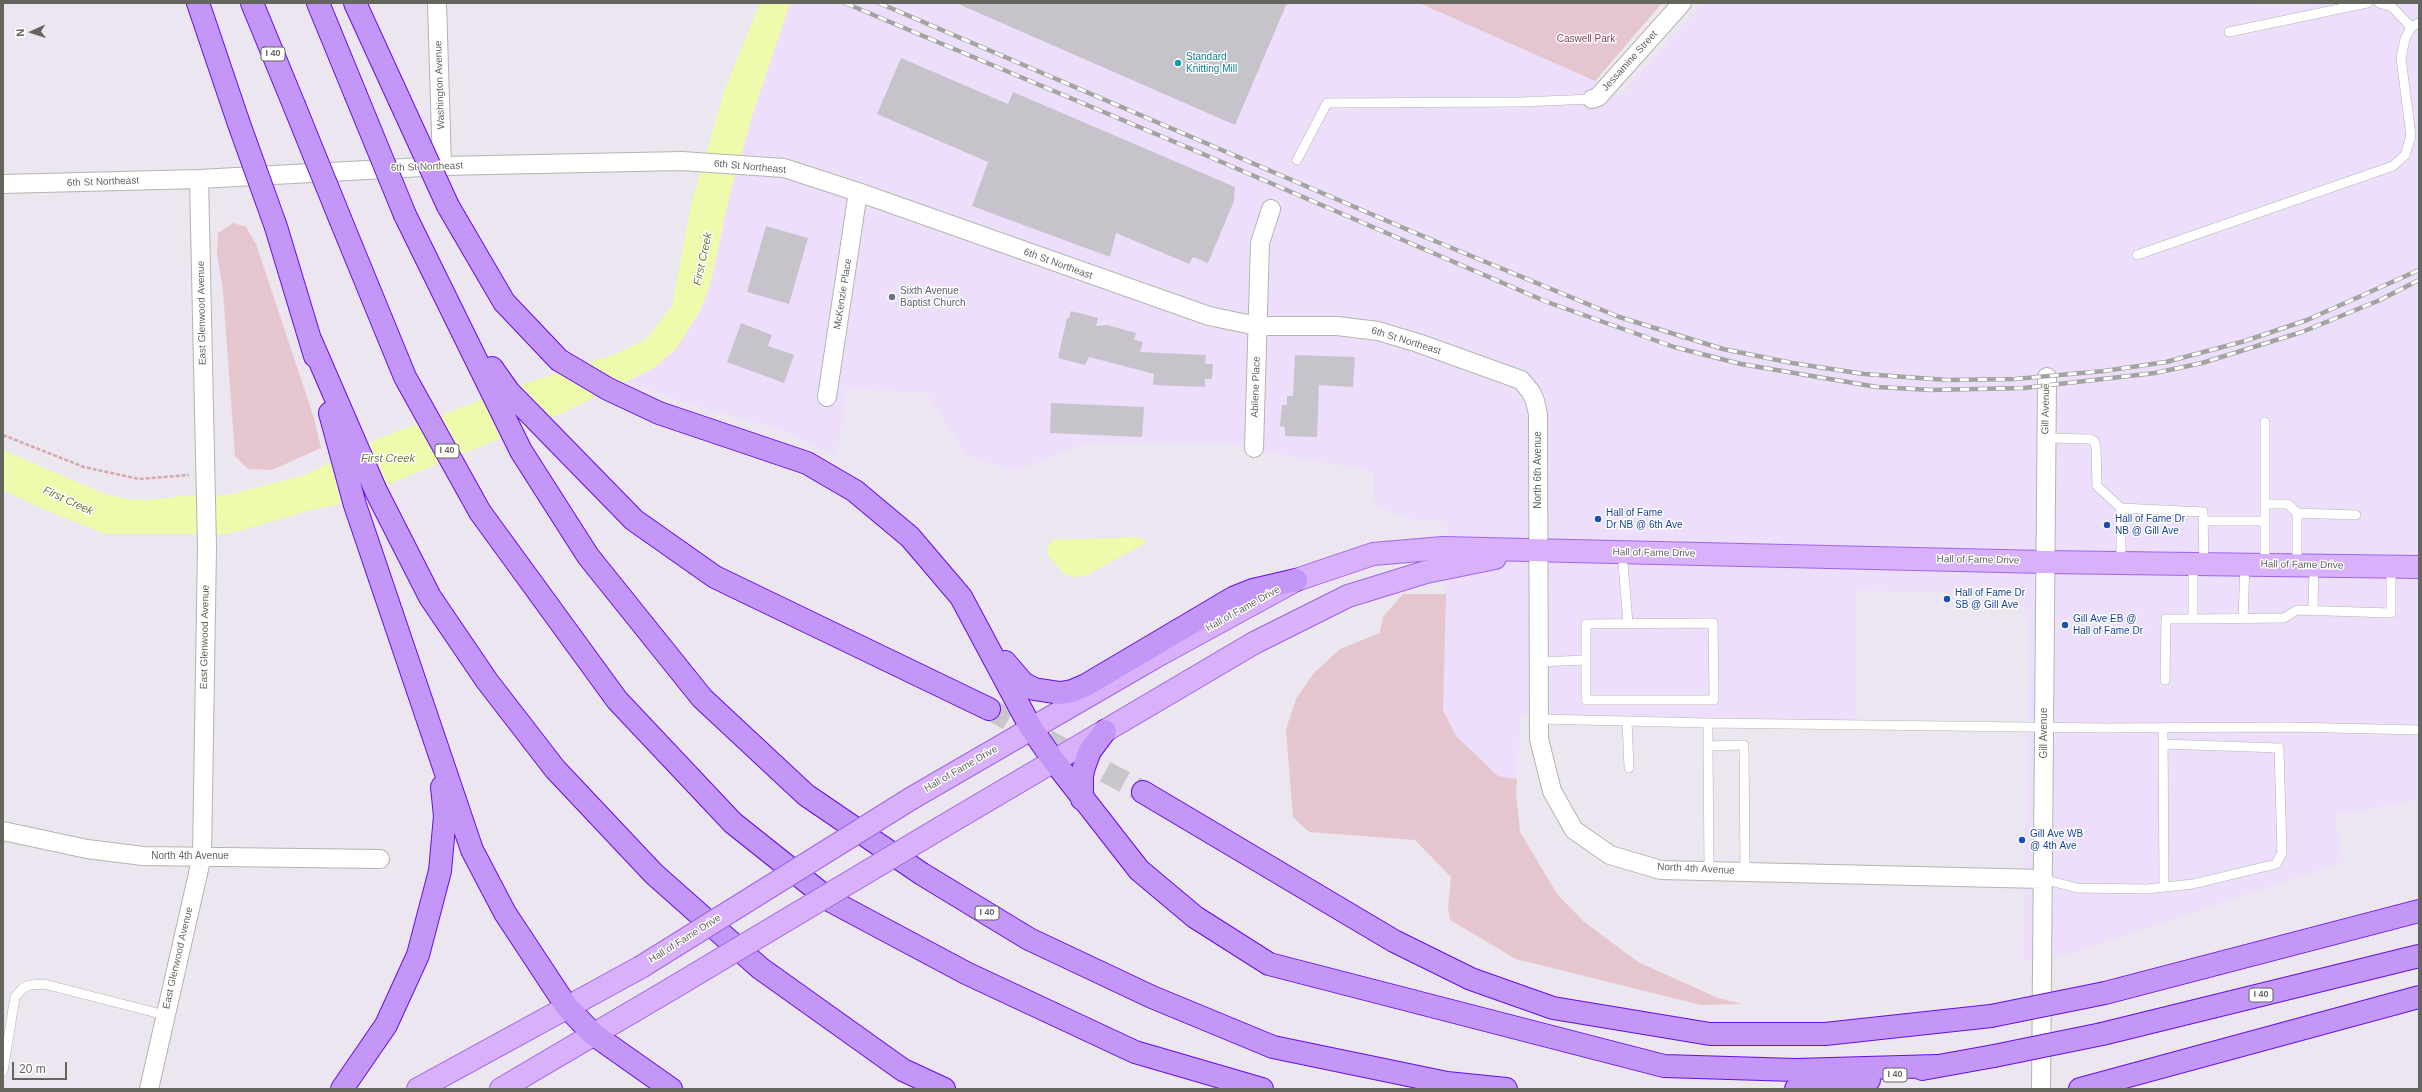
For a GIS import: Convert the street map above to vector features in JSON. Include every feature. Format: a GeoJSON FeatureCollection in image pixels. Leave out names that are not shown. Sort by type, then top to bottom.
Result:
{"type":"FeatureCollection","features":[{"type":"Feature","properties":{"kind":"highway"},"geometry":{"type":"LineString","coordinates":[[198,3],[276,227],[311,342],[355,505],[391,617],[472,850],[505,913],[567,1007],[593,1034],[671,1089]]}},
{"type":"Feature","properties":{"kind":"highway","name":"I 40"},"geometry":{"type":"LineString","coordinates":[[252,3],[405,377],[480,512],[617,700],[734,823],[831,901],[966,973],[1135,1052],[1262,1089]]}},
{"type":"Feature","properties":{"kind":"highway","name":"I 40"},"geometry":{"type":"LineString","coordinates":[[318,3],[405,215],[521,451],[581,545],[702,698],[806,795],[922,874],[1029,939],[1152,997],[1273,1048],[1447,1083],[1506,1089]]}},
{"type":"Feature","properties":{"kind":"highway"},"geometry":{"type":"LineString","coordinates":[[355,3],[448,206],[504,302],[559,360],[608,389],[659,413],[807,463],[855,491],[910,537],[961,597],[1031,728],[1082,799],[1139,870],[1195,917],[1269,964],[1664,1066],[1796,1070],[1937,1066]]}},
{"type":"Feature","properties":{"kind":"highway"},"geometry":{"type":"LineString","coordinates":[[451,311],[509,392],[634,520],[715,577],[989,709]]}},
{"type":"Feature","properties":{"kind":"highway"},"geometry":{"type":"LineString","coordinates":[[311,342],[376,491],[430,597],[486,681],[555,769],[654,874],[760,968],[903,1070],[944,1089]]}},
{"type":"Feature","properties":{"kind":"highway"},"geometry":{"type":"LineString","coordinates":[[971,616],[1023,683],[1034,689],[1060,693],[1086,685],[1233,598],[1253,590],[1296,580]]}},
{"type":"Feature","properties":{"kind":"highway"},"geometry":{"type":"LineString","coordinates":[[1082,799],[1082,776],[1084,767],[1090,751],[1105,730]]}},
{"type":"Feature","properties":{"kind":"highway"},"geometry":{"type":"LineString","coordinates":[[342,1089],[386,1025],[418,955],[440,871],[445,816],[439,752]]}},
{"type":"Feature","properties":{"kind":"highway"},"geometry":{"type":"LineString","coordinates":[[1143,792],[1394,941],[1471,980],[1553,1008],[1710,1034],[1825,1034],[1991,1016],[2105,993],[2419,911]]}},
{"type":"Feature","properties":{"kind":"highway","name":"I 40"},"geometry":{"type":"LineString","coordinates":[[1796,1089],[1866,1081],[2102,1034],[2419,956]]}},
{"type":"Feature","properties":{"kind":"highway"},"geometry":{"type":"LineString","coordinates":[[2080,1089],[2419,996]]}},
{"type":"Feature","properties":{"kind":"main road","name":"Hall of Fame Drive"},"geometry":{"type":"LineString","coordinates":[[418,1089],[641,967],[912,798],[1154,657],[1296,580],[1373,554],[1443,548],[2044,562],[2419,567]]}},
{"type":"Feature","properties":{"kind":"main road","name":"Hall of Fame Drive"},"geometry":{"type":"LineString","coordinates":[[501,1089],[1254,643],[1348,596],[1426,572],[1537,550]]}},
{"type":"Feature","properties":{"kind":"street","name":"Washington Avenue"},"geometry":{"type":"LineString","coordinates":[[437,3],[442,166]]}},
{"type":"Feature","properties":{"kind":"street","name":"Jessamine Street"},"geometry":{"type":"LineString","coordinates":[[1592,99],[1598,97],[1682,3]]}},
{"type":"Feature","properties":{"kind":"street","name":"6th St Northeast"},"geometry":{"type":"LineString","coordinates":[[3,184],[199,179],[442,166],[682,161],[784,168],[858,192],[1146,296],[1209,316],[1257,326],[1337,326],[1378,331],[1418,343],[1521,380],[1531,392]]}},
{"type":"Feature","properties":{"kind":"street","name":"East Glenwood Avenue"},"geometry":{"type":"LineString","coordinates":[[148,1089],[202,856],[207,547],[199,179]]}},
{"type":"Feature","properties":{"kind":"street","name":"McKenzie Place"},"geometry":{"type":"LineString","coordinates":[[827,397],[858,192]]}},
{"type":"Feature","properties":{"kind":"street","name":"Abilene Place"},"geometry":{"type":"LineString","coordinates":[[1254,448],[1260,243],[1271,209]]}},
{"type":"Feature","properties":{"kind":"street","name":"Gill Avenue"},"geometry":{"type":"LineString","coordinates":[[2041,1089],[2044,562],[2047,376]]}},
{"type":"Feature","properties":{"kind":"street","name":"North 6th Avenue"},"geometry":{"type":"LineString","coordinates":[[1531,392],[1538,414],[1537,550]]}},
{"type":"Feature","properties":{"kind":"street","name":"North 4th Avenue"},"geometry":{"type":"LineString","coordinates":[[1537,550],[1539,739],[1552,791],[1574,830],[1610,855],[1661,870],[2043,879]]}},
{"type":"Feature","properties":{"kind":"street","name":"North 4th Avenue"},"geometry":{"type":"LineString","coordinates":[[3,831],[87,849],[143,856],[380,859]]}},
{"type":"Feature","properties":{"kind":"lane"},"geometry":{"type":"LineString","coordinates":[[2229,32],[2367,3]]}},
{"type":"Feature","properties":{"kind":"lane"},"geometry":{"type":"LineString","coordinates":[[2137,255],[2393,166],[2405,154],[2411,136],[2401,58],[2405,38],[2415,25],[2392,7],[2379,3]]}},
{"type":"Feature","properties":{"kind":"lane","name":"Jessamine Street"},"geometry":{"type":"LineString","coordinates":[[1297,160],[1327,103],[1521,102],[1592,99]]}},
{"type":"Feature","properties":{"kind":"lane"},"geometry":{"type":"LineString","coordinates":[[2243,619],[2265,521],[2265,422]]}},
{"type":"Feature","properties":{"kind":"lane"},"geometry":{"type":"LineString","coordinates":[[2046,438],[2090,439],[2094,441],[2096,447],[2097,486],[2121,508],[2199,510],[2203,512],[2204,521],[2193,619]]}},
{"type":"Feature","properties":{"kind":"lane"},"geometry":{"type":"LineString","coordinates":[[2265,504],[2288,504],[2297,513],[2313,611]]}},
{"type":"Feature","properties":{"kind":"lane"},"geometry":{"type":"LineString","coordinates":[[2121,508],[2121,563]]}},
{"type":"Feature","properties":{"kind":"lane"},"geometry":{"type":"LineString","coordinates":[[2297,513],[2356,515]]}},
{"type":"Feature","properties":{"kind":"lane"},"geometry":{"type":"LineString","coordinates":[[2204,521],[2265,521]]}},
{"type":"Feature","properties":{"kind":"lane"},"geometry":{"type":"LineString","coordinates":[[1622,552],[1628,624]]}},
{"type":"Feature","properties":{"kind":"lane"},"geometry":{"type":"LineString","coordinates":[[2165,680],[2166,619],[2284,618],[2297,610],[2391,613],[2391,566]]}},
{"type":"Feature","properties":{"kind":"lane"},"geometry":{"type":"LineString","coordinates":[[1713,623],[1714,700],[1586,700],[1586,624],[1628,624],[1713,623]]}},
{"type":"Feature","properties":{"kind":"lane"},"geometry":{"type":"LineString","coordinates":[[1538,662],[1586,660]]}},
{"type":"Feature","properties":{"kind":"lane"},"geometry":{"type":"LineString","coordinates":[[1538,719],[1708,724],[2163,728],[2289,727],[2419,730]]}},
{"type":"Feature","properties":{"kind":"lane"},"geometry":{"type":"LineString","coordinates":[[1627,721],[1629,768]]}},
{"type":"Feature","properties":{"kind":"lane"},"geometry":{"type":"LineString","coordinates":[[1708,724],[1709,871]]}},
{"type":"Feature","properties":{"kind":"lane"},"geometry":{"type":"LineString","coordinates":[[2163,728],[2164,887]]}},
{"type":"Feature","properties":{"kind":"lane"},"geometry":{"type":"LineString","coordinates":[[2043,879],[2077,888],[2140,889],[2193,884],[2257,870],[2276,864],[2282,853],[2279,748],[2163,744]]}},
{"type":"Feature","properties":{"kind":"lane"},"geometry":{"type":"LineString","coordinates":[[1708,746],[1744,745],[1745,872]]}},
{"type":"Feature","properties":{"kind":"lane"},"geometry":{"type":"LineString","coordinates":[[3,1071],[15,997],[23,988],[30,985],[44,984],[166,1015]]}},
{"type":"Feature","properties":{"kind":"path"},"geometry":{"type":"LineString","coordinates":[[3,435],[84,467],[139,479],[205,474]]}},
{"type":"Feature","properties":{"kind":"shaded area"},"geometry":{"type":"Polygon","coordinates":[[[790,3],[1419,3],[1595,81],[1620,96],[1703,3],[2255,3],[2260,5],[2419,3],[2419,800],[2335,815],[2344,862],[2071,954],[2023,962],[2029,638],[2024,604],[2016,597],[1985,593],[1856,591],[1856,721],[1521,714],[1517,779],[1498,776],[1457,737],[1443,710],[1447,522],[1413,519],[1380,509],[1374,501],[1374,472],[1219,443],[1085,443],[1015,471],[967,456],[926,393],[846,389],[837,458],[791,433],[674,399],[629,381],[654,368],[700,311],[710,285],[730,193],[753,113],[790,3]]]}},
{"type":"Feature","properties":{"kind":"green space","name":"Caswell Park"},"geometry":{"type":"Polygon","coordinates":[[[1419,3],[1662,3],[1595,81],[1419,3]]]}},
{"type":"Feature","properties":{"kind":"green space"},"geometry":{"type":"Polygon","coordinates":[[[233,223],[246,227],[256,244],[314,418],[321,448],[272,470],[248,469],[235,456],[223,291],[217,253],[218,233],[233,223]]]}},
{"type":"Feature","properties":{"kind":"green space"},"geometry":{"type":"Polygon","coordinates":[[[1403,594],[1446,594],[1443,710],[1457,737],[1498,776],[1517,779],[1516,793],[1520,832],[1557,894],[1583,921],[1638,962],[1718,998],[1742,1004],[1701,1005],[1516,959],[1450,920],[1448,907],[1451,877],[1415,840],[1309,832],[1293,817],[1286,729],[1296,699],[1313,674],[1340,649],[1380,633],[1383,617],[1403,594]]]}},
{"type":"Feature","properties":{"kind":"water","name":"First Creek"},"geometry":{"type":"Polygon","coordinates":[[[760,3],[790,3],[753,113],[730,193],[710,285],[700,311],[677,348],[654,368],[562,413],[335,505],[315,509],[228,534],[105,534],[41,508],[3,490],[3,450],[105,494],[127,499],[150,500],[182,496],[227,495],[305,475],[377,439],[524,384],[615,354],[645,340],[672,306],[691,205],[724,91],[760,3]]]}},
{"type":"Feature","properties":{"kind":"water"},"geometry":{"type":"Polygon","coordinates":[[[1138,537],[1146,541],[1142,545],[1085,576],[1074,577],[1063,573],[1048,555],[1048,546],[1053,540],[1138,537]]]}},
{"type":"Feature","properties":{"kind":"building","name":"Standard Knitting Mill"},"geometry":{"type":"Polygon","coordinates":[[[956,3],[1287,3],[1235,125],[956,3]]]}},
{"type":"Feature","properties":{"kind":"building"},"geometry":{"type":"Polygon","coordinates":[[[901,58],[1008,104],[1013,92],[1235,187],[1234,201],[1208,263],[1193,257],[1189,264],[1116,233],[1110,257],[972,206],[988,162],[877,114],[901,58]]]}},
{"type":"Feature","properties":{"kind":"building"},"geometry":{"type":"Polygon","coordinates":[[[766,226],[808,238],[789,304],[747,292],[766,226]]]}},
{"type":"Feature","properties":{"kind":"building"},"geometry":{"type":"Polygon","coordinates":[[[1071,311],[1098,318],[1096,326],[1107,325],[1136,333],[1134,340],[1143,342],[1140,352],[1206,355],[1205,364],[1213,364],[1212,379],[1205,379],[1205,387],[1153,385],[1154,374],[1089,357],[1085,365],[1058,358],[1067,318],[1069,318],[1071,311]]]}},
{"type":"Feature","properties":{"kind":"building"},"geometry":{"type":"Polygon","coordinates":[[[741,323],[772,335],[768,346],[794,355],[784,383],[727,362],[741,323]]]}},
{"type":"Feature","properties":{"kind":"building"},"geometry":{"type":"Polygon","coordinates":[[[1295,355],[1355,357],[1353,387],[1319,385],[1317,437],[1285,436],[1285,427],[1280,426],[1282,405],[1287,405],[1287,396],[1293,396],[1295,355]]]}},
{"type":"Feature","properties":{"kind":"building"},"geometry":{"type":"Polygon","coordinates":[[[1051,403],[1144,407],[1142,437],[1050,433],[1051,403]]]}},
{"type":"Feature","properties":{"kind":"tunnel"},"geometry":{"type":"LineString","coordinates":[[989,709],[1143,792]]}},
{"type":"Feature","properties":{"kind":"railway"},"geometry":{"type":"LineString","coordinates":[[845,3],[1189,148],[1547,302],[1674,347],[1741,364],[1877,387],[1931,390],[2024,388],[2155,373],[2202,363],[2302,332],[2380,300],[2419,280]]}},
{"type":"Feature","properties":{"kind":"railway"},"geometry":{"type":"LineString","coordinates":[[879,3],[1413,232],[1619,317],[1723,349],[1792,363],[1864,374],[1947,380],[2015,379],[2104,371],[2166,362],[2245,341],[2307,320],[2419,270]]}},
{"type":"Feature","properties":{"kind":"place","name":"Standard Knitting Mill"},"geometry":{"type":"Point","coordinates":[1178,63]}},
{"type":"Feature","properties":{"kind":"place","name":"Sixth Avenue Baptist Church"},"geometry":{"type":"Point","coordinates":[892,297]}},
{"type":"Feature","properties":{"kind":"place","name":"Hall of Fame Dr NB @ 6th Ave"},"geometry":{"type":"Point","coordinates":[1598,519]}},
{"type":"Feature","properties":{"kind":"place","name":"Hall of Fame Dr NB @ Gill Ave"},"geometry":{"type":"Point","coordinates":[2107,525]}},
{"type":"Feature","properties":{"kind":"place","name":"Hall of Fame Dr SB @ Gill Ave"},"geometry":{"type":"Point","coordinates":[1947,599]}},
{"type":"Feature","properties":{"kind":"place","name":"Gill Ave EB @ Hall of Fame Dr"},"geometry":{"type":"Point","coordinates":[2065,625]}},
{"type":"Feature","properties":{"kind":"place","name":"Gill Ave WB @ 4th Ave"},"geometry":{"type":"Point","coordinates":[2022,840]}}]}
